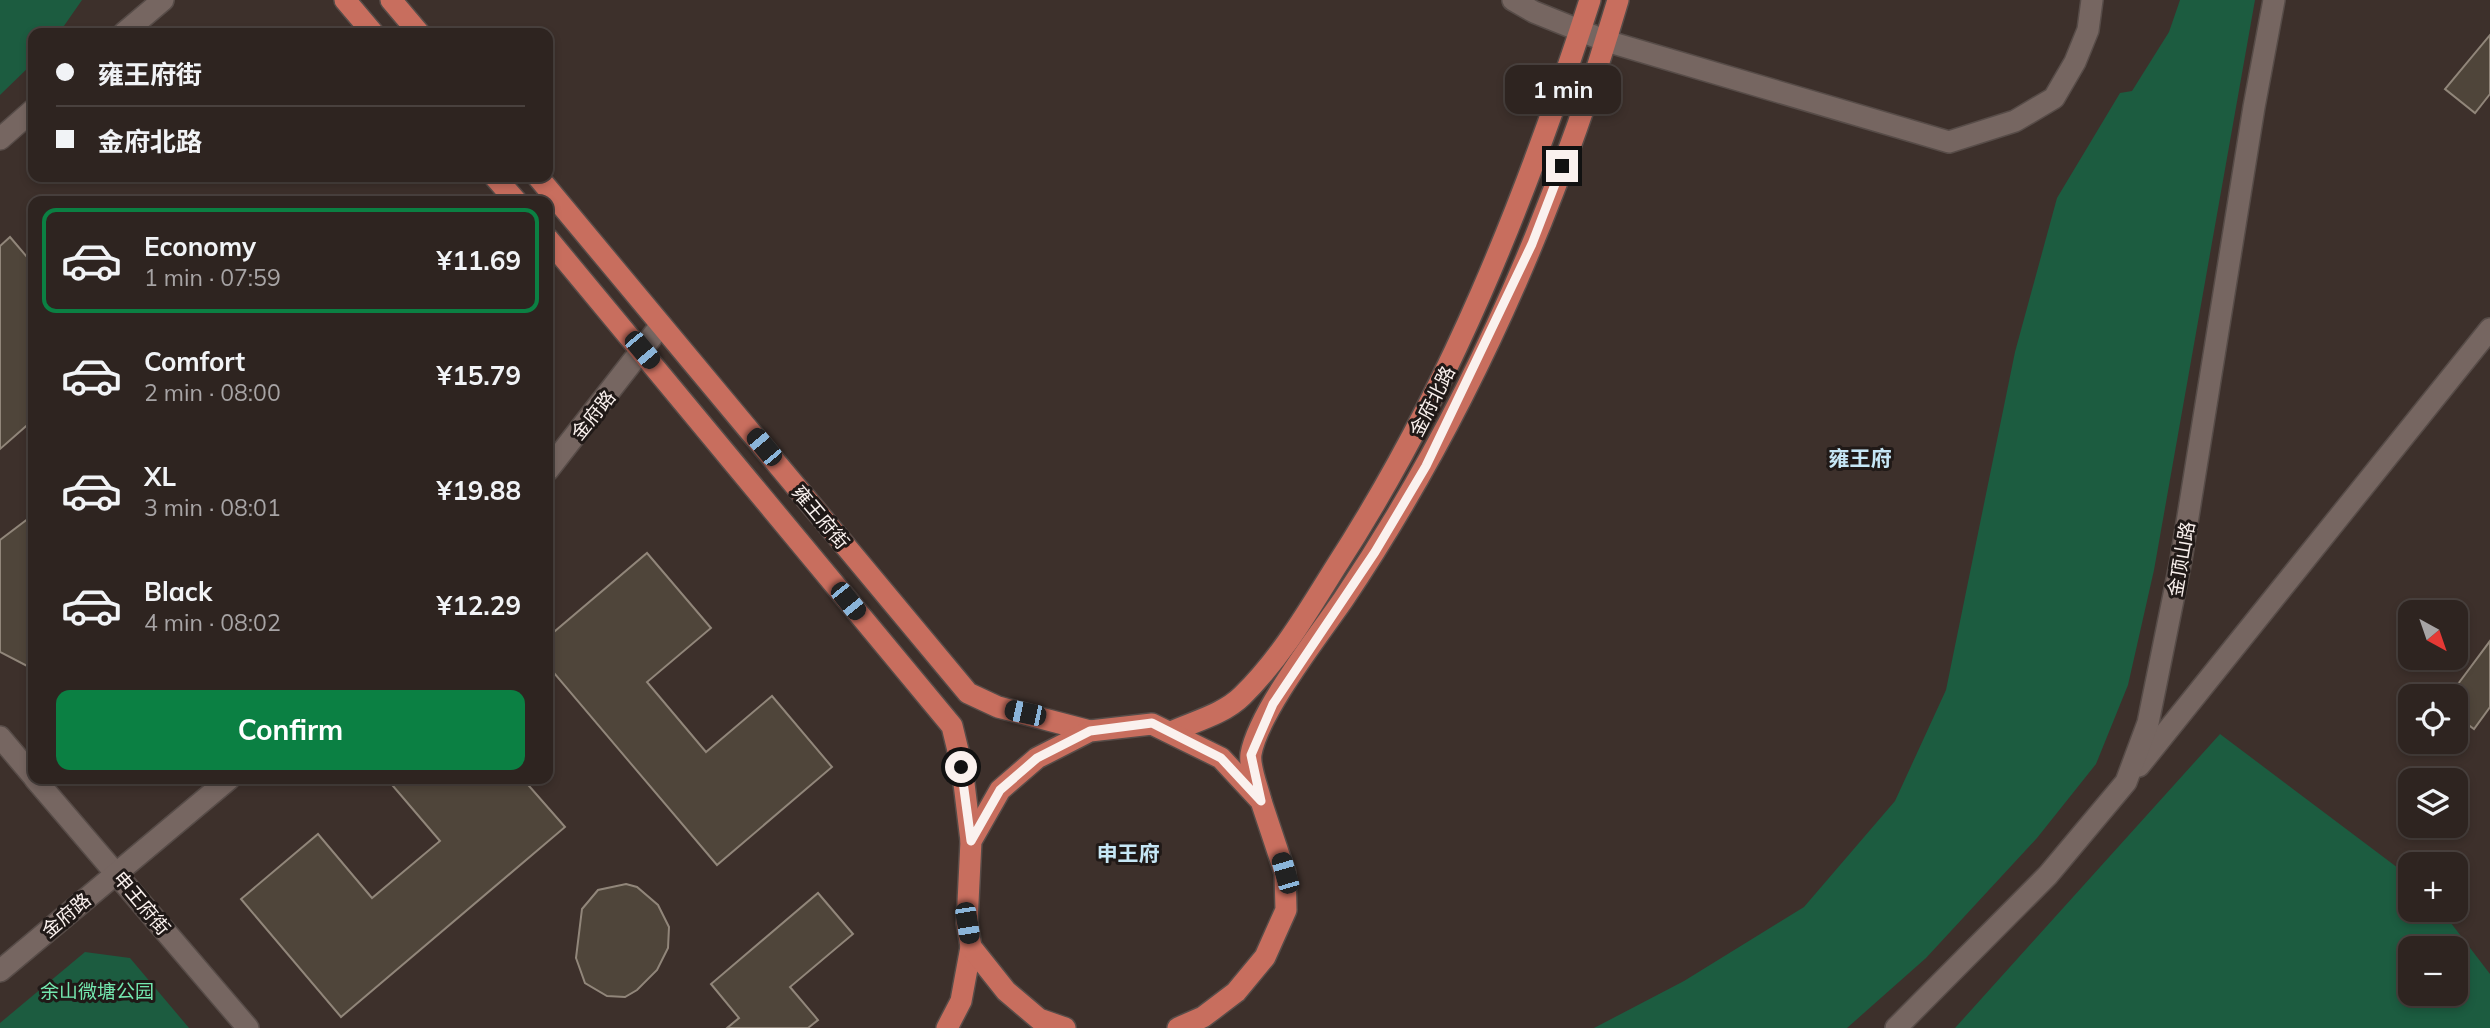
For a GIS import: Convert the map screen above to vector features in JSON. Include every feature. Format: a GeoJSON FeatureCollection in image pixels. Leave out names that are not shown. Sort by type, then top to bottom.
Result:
{"type":"FeatureCollection","features":[{"type":"Feature","properties":{"kind":"main road"},"geometry":{"type":"LineString","coordinates":[[345,0],[369,28]]}},
{"type":"Feature","properties":{"kind":"main road"},"geometry":{"type":"LineString","coordinates":[[391,0],[415,28]]}},
{"type":"Feature","properties":{"kind":"main road","name":"金府北路"},"geometry":{"type":"LineString","coordinates":[[1171,732],[1240,698],[1281,652],[1404,455],[1451,365],[1521,200],[1590,0]]}},
{"type":"Feature","properties":{"kind":"main road","name":"金府北路"},"geometry":{"type":"LineString","coordinates":[[1178,1028],[1203,1017],[1236,992],[1265,957],[1286,909],[1285,873],[1261,801],[1251,755],[1269,714],[1375,552],[1426,466],[1471,376],[1532,244],[1606,41],[1618,0]]}},
{"type":"Feature","properties":{"kind":"main road"},"geometry":{"type":"LineString","coordinates":[[499,182],[512,196]]}},
{"type":"Feature","properties":{"kind":"main road","name":"雍王府街"},"geometry":{"type":"LineString","coordinates":[[542,182],[968,694],[998,707],[1090,731]]}},
{"type":"Feature","properties":{"kind":"main road","name":"雍王府街"},"geometry":{"type":"LineString","coordinates":[[553,245],[951,726],[961,767],[971,841],[967,923],[971,947]]}},
{"type":"Feature","properties":{"kind":"main road"},"geometry":{"type":"LineString","coordinates":[[971,841],[1000,790],[1037,758],[1090,731],[1152,723],[1221,758],[1261,801]]}},
{"type":"Feature","properties":{"kind":"main road"},"geometry":{"type":"LineString","coordinates":[[971,947],[1030,1024],[1065,1028]]}},
{"type":"Feature","properties":{"kind":"main road"},"geometry":{"type":"LineString","coordinates":[[947,1028],[961,1001],[971,947]]}},
{"type":"Feature","properties":{"kind":"street"},"geometry":{"type":"LineString","coordinates":[[130,28],[163,0]]}},
{"type":"Feature","properties":{"kind":"street"},"geometry":{"type":"LineString","coordinates":[[1513,0],[1534,12],[1606,41],[1949,142],[2015,121],[2054,98],[2075,62],[2088,30],[2092,0]]}},
{"type":"Feature","properties":{"kind":"street","name":"金顶山路"},"geometry":{"type":"LineString","coordinates":[[1896,1028],[2048,876],[2126,782],[2148,723],[2159,680],[2274,0]]}},
{"type":"Feature","properties":{"kind":"street"},"geometry":{"type":"LineString","coordinates":[[0,139],[28,114]]}},
{"type":"Feature","properties":{"kind":"street","name":"金府路"},"geometry":{"type":"LineString","coordinates":[[553,464],[662,324]]}},
{"type":"Feature","properties":{"kind":"street"},"geometry":{"type":"LineString","coordinates":[[2126,782],[2490,330]]}},
{"type":"Feature","properties":{"kind":"street","name":"申王府街"},"geometry":{"type":"LineString","coordinates":[[0,737],[28,770]]}},
{"type":"Feature","properties":{"kind":"street","name":"申王府街"},"geometry":{"type":"LineString","coordinates":[[40,784],[248,1028]]}},
{"type":"Feature","properties":{"kind":"street","name":"金府路"},"geometry":{"type":"LineString","coordinates":[[0,971],[223,784]]}},
{"type":"Feature","properties":{"kind":"green space"},"geometry":{"type":"Polygon","coordinates":[[[0,0],[82,0],[62,28],[28,28],[28,68],[0,95],[0,0]]]}},
{"type":"Feature","properties":{"kind":"green space"},"geometry":{"type":"Polygon","coordinates":[[[2180,0],[2255,0],[2154,570],[2128,685],[2096,764],[2037,838],[1926,958],[1847,1028],[1594,1028],[1684,981],[1804,907],[1895,801],[1946,690],[2015,352],[2057,198],[2120,93],[2132,91],[2169,32],[2180,0]]]}},
{"type":"Feature","properties":{"kind":"green space"},"geometry":{"type":"Polygon","coordinates":[[[2220,734],[2398,868],[2398,922],[2450,922],[2461,936],[2398,936],[2398,1006],[2468,1006],[2468,945],[2490,974],[2490,1028],[1955,1028],[2220,734]]]}},
{"type":"Feature","properties":{"kind":"green space","name":"余山微塘公园"},"geometry":{"type":"Polygon","coordinates":[[[85,952],[130,958],[189,1028],[0,1028],[0,1023],[85,952]]]}},
{"type":"Feature","properties":{"kind":"building"},"geometry":{"type":"Polygon","coordinates":[[[2490,35],[2490,94],[2475,113],[2445,89],[2490,35]]]}},
{"type":"Feature","properties":{"kind":"building"},"geometry":{"type":"Polygon","coordinates":[[[10,237],[28,258],[28,424],[0,449],[0,246],[10,237]]]}},
{"type":"Feature","properties":{"kind":"building"},"geometry":{"type":"Polygon","coordinates":[[[28,519],[28,666],[0,652],[0,540],[28,519]]]}},
{"type":"Feature","properties":{"kind":"building"},"geometry":{"type":"Polygon","coordinates":[[[647,553],[711,628],[647,682],[706,752],[772,696],[832,767],[717,865],[553,672],[553,633],[647,553]]]}},
{"type":"Feature","properties":{"kind":"building"},"geometry":{"type":"Polygon","coordinates":[[[2490,641],[2490,707],[2474,729],[2468,725],[2468,684],[2458,684],[2490,641]]]}},
{"type":"Feature","properties":{"kind":"building"},"geometry":{"type":"Polygon","coordinates":[[[391,784],[527,784],[565,827],[341,1017],[241,899],[318,834],[372,898],[440,841],[391,784]]]}},
{"type":"Feature","properties":{"kind":"building"},"geometry":{"type":"Polygon","coordinates":[[[626,884],[637,887],[658,905],[669,927],[668,948],[657,970],[637,990],[625,997],[607,996],[585,983],[576,958],[582,909],[598,890],[626,884]]]}},
{"type":"Feature","properties":{"kind":"building"},"geometry":{"type":"Polygon","coordinates":[[[818,893],[853,934],[790,987],[818,1020],[808,1028],[727,1028],[739,1018],[711,984],[818,893]]]}},
{"type":"Feature","properties":{"kind":"district","name":"雍王府"},"geometry":{"type":"Point","coordinates":[1860,459]}},
{"type":"Feature","properties":{"kind":"district","name":"申王府"},"geometry":{"type":"Point","coordinates":[1128,854]}},
{"type":"Feature","properties":{"kind":"route"},"geometry":{"type":"LineString","coordinates":[[961,767],[971,841],[1000,790],[1037,758],[1090,731],[1152,723],[1221,758],[1261,801],[1251,755],[1273,704],[1375,552],[1426,466],[1532,244],[1562,166]]}}]}
